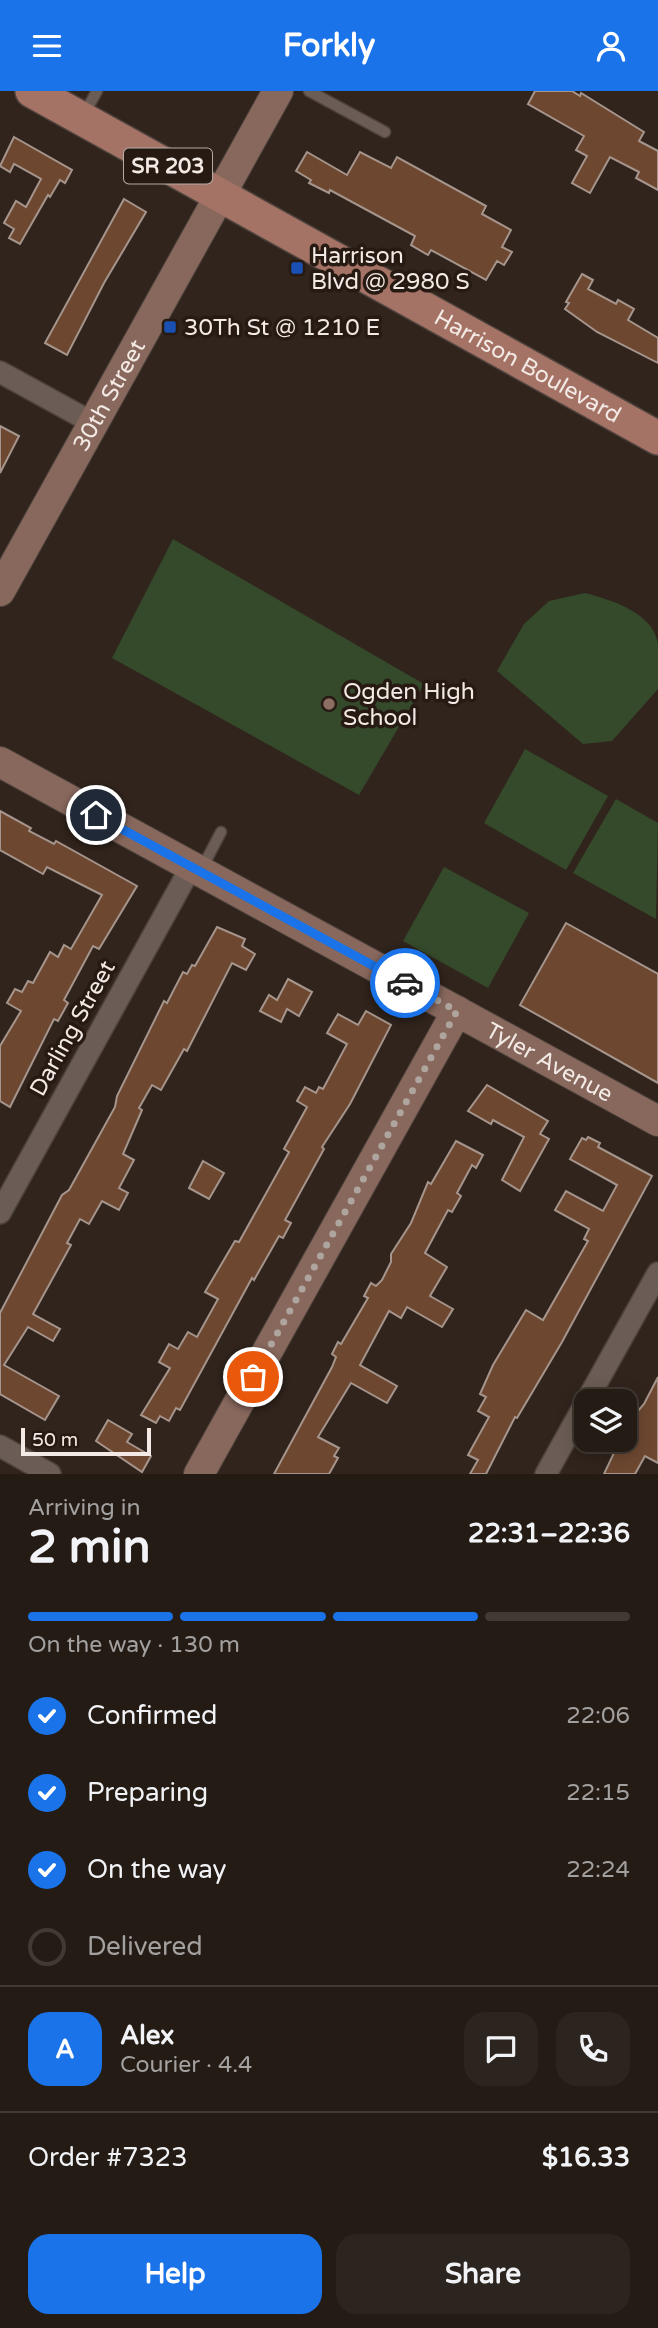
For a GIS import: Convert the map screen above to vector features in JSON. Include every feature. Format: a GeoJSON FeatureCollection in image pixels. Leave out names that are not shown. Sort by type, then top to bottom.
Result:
{"type":"FeatureCollection","features":[{"type":"Feature","properties":{"kind":"main road","name":"Harrison Boulevard"},"geometry":{"type":"LineString","coordinates":[[67,99],[221,195],[658,438]]}},
{"type":"Feature","properties":{"kind":"street","name":"30th Street"},"geometry":{"type":"LineString","coordinates":[[0,591],[278,91]]}},
{"type":"Feature","properties":{"kind":"street"},"geometry":{"type":"LineString","coordinates":[[0,372],[93,423]]}},
{"type":"Feature","properties":{"kind":"street","name":"Tyler Avenue"},"geometry":{"type":"LineString","coordinates":[[0,762],[658,1121]]}},
{"type":"Feature","properties":{"kind":"street","name":"Darling Street"},"geometry":{"type":"LineString","coordinates":[[0,1213],[195,870]]}},
{"type":"Feature","properties":{"kind":"street"},"geometry":{"type":"LineString","coordinates":[[199,1474],[457,1011]]}},
{"type":"Feature","properties":{"kind":"street"},"geometry":{"type":"LineString","coordinates":[[593,1389],[658,1273]]}},
{"type":"Feature","properties":{"kind":"street"},"geometry":{"type":"LineString","coordinates":[[546,1474],[574,1424]]}},
{"type":"Feature","properties":{"kind":"street"},"geometry":{"type":"LineString","coordinates":[[0,1446],[50,1474]]}},
{"type":"Feature","properties":{"kind":"lane"},"geometry":{"type":"LineString","coordinates":[[309,91],[385,132]]}},
{"type":"Feature","properties":{"kind":"lane"},"geometry":{"type":"LineString","coordinates":[[195,870],[221,832]]}},
{"type":"Feature","properties":{"kind":"green space"},"geometry":{"type":"Polygon","coordinates":[[[173,539],[424,684],[359,795],[112,658],[173,539]]]}},
{"type":"Feature","properties":{"kind":"green space"},"geometry":{"type":"Polygon","coordinates":[[[585,593],[629,609],[648,624],[658,644],[658,689],[612,741],[583,744],[497,671],[524,624],[549,601],[585,593]]]}},
{"type":"Feature","properties":{"kind":"green space"},"geometry":{"type":"Polygon","coordinates":[[[525,749],[608,796],[566,870],[484,823],[525,749]]]}},
{"type":"Feature","properties":{"kind":"green space"},"geometry":{"type":"Polygon","coordinates":[[[616,799],[658,823],[656,919],[573,873],[616,799]]]}},
{"type":"Feature","properties":{"kind":"green space"},"geometry":{"type":"Polygon","coordinates":[[[444,867],[529,913],[488,988],[403,941],[444,867]]]}},
{"type":"Feature","properties":{"kind":"building"},"geometry":{"type":"Polygon","coordinates":[[[535,91],[572,91],[580,96],[581,93],[644,132],[639,141],[658,151],[658,190],[636,178],[639,172],[610,157],[590,193],[572,183],[587,156],[576,150],[584,136],[528,104],[535,91]]]}},
{"type":"Feature","properties":{"kind":"building"},"geometry":{"type":"Polygon","coordinates":[[[14,137],[72,170],[65,183],[60,180],[50,197],[48,195],[20,244],[9,238],[14,229],[4,223],[16,201],[26,207],[41,179],[14,164],[10,172],[0,166],[14,137]]]}},
{"type":"Feature","properties":{"kind":"building"},"geometry":{"type":"Polygon","coordinates":[[[307,152],[347,175],[360,152],[391,168],[397,157],[486,206],[482,214],[511,230],[502,247],[512,252],[504,265],[497,261],[486,280],[431,250],[428,255],[411,245],[415,236],[330,190],[329,193],[309,183],[311,180],[296,171],[307,152]]]}},
{"type":"Feature","properties":{"kind":"building"},"geometry":{"type":"Polygon","coordinates":[[[124,199],[146,212],[104,283],[67,355],[45,343],[124,199]]]}},
{"type":"Feature","properties":{"kind":"building"},"geometry":{"type":"Polygon","coordinates":[[[582,274],[593,280],[588,289],[616,304],[618,300],[634,309],[628,320],[658,338],[658,363],[597,332],[565,309],[569,303],[566,302],[582,274]]]}},
{"type":"Feature","properties":{"kind":"building"},"geometry":{"type":"Polygon","coordinates":[[[0,426],[19,436],[0,473],[0,426]]]}},
{"type":"Feature","properties":{"kind":"building"},"geometry":{"type":"Polygon","coordinates":[[[0,811],[31,828],[29,831],[54,844],[56,841],[137,886],[99,949],[93,946],[64,1000],[68,1003],[58,1021],[54,1019],[10,1107],[0,1101],[0,1046],[21,1011],[7,1003],[15,989],[22,992],[28,981],[33,983],[50,952],[58,957],[64,945],[71,949],[102,895],[47,867],[43,874],[0,850],[0,811]]]}},
{"type":"Feature","properties":{"kind":"building"},"geometry":{"type":"Polygon","coordinates":[[[566,923],[658,974],[658,1083],[520,1005],[566,923]]]}},
{"type":"Feature","properties":{"kind":"building"},"geometry":{"type":"Polygon","coordinates":[[[217,927],[245,939],[242,946],[255,954],[246,970],[232,963],[187,1051],[184,1049],[161,1090],[152,1085],[139,1108],[142,1110],[123,1154],[134,1160],[119,1188],[128,1193],[119,1210],[102,1201],[89,1224],[80,1219],[67,1243],[71,1245],[33,1314],[60,1329],[53,1341],[28,1327],[4,1365],[59,1396],[45,1420],[0,1394],[0,1313],[62,1195],[69,1190],[115,1107],[117,1096],[164,1001],[167,1003],[183,972],[187,974],[192,965],[195,966],[217,927]]]}},
{"type":"Feature","properties":{"kind":"building"},"geometry":{"type":"Polygon","coordinates":[[[288,979],[312,992],[299,1016],[287,1009],[281,1022],[260,1011],[269,995],[277,1000],[288,979]]]}},
{"type":"Feature","properties":{"kind":"building"},"geometry":{"type":"Polygon","coordinates":[[[366,1011],[391,1025],[350,1104],[322,1147],[324,1149],[285,1220],[291,1223],[283,1238],[279,1236],[254,1280],[252,1278],[180,1410],[176,1408],[169,1421],[160,1416],[156,1423],[141,1415],[170,1368],[159,1362],[169,1344],[178,1349],[188,1332],[197,1337],[218,1299],[205,1292],[235,1241],[239,1242],[289,1152],[284,1149],[307,1107],[297,1101],[305,1087],[316,1093],[319,1087],[323,1089],[347,1044],[327,1033],[338,1014],[358,1025],[366,1011]]]}},
{"type":"Feature","properties":{"kind":"building"},"geometry":{"type":"Polygon","coordinates":[[[487,1085],[548,1121],[540,1134],[549,1139],[520,1191],[502,1180],[524,1137],[493,1120],[491,1124],[468,1111],[487,1085]]]}},
{"type":"Feature","properties":{"kind":"building"},"geometry":{"type":"Polygon","coordinates":[[[588,1137],[600,1143],[598,1147],[652,1176],[562,1342],[517,1418],[515,1417],[486,1474],[470,1474],[478,1460],[468,1455],[489,1417],[478,1411],[486,1397],[480,1394],[493,1365],[526,1310],[543,1320],[588,1241],[584,1239],[589,1229],[555,1210],[566,1191],[603,1211],[617,1185],[570,1159],[582,1138],[586,1140],[588,1137]]]}},
{"type":"Feature","properties":{"kind":"building"},"geometry":{"type":"Polygon","coordinates":[[[456,1141],[483,1155],[476,1168],[472,1165],[457,1193],[461,1196],[452,1212],[448,1210],[425,1253],[447,1267],[430,1296],[453,1309],[442,1327],[407,1307],[401,1318],[389,1311],[360,1365],[397,1386],[387,1403],[351,1383],[318,1437],[339,1448],[334,1456],[338,1458],[329,1474],[274,1474],[332,1367],[336,1357],[332,1354],[338,1342],[341,1344],[368,1298],[364,1296],[371,1283],[376,1286],[382,1280],[391,1262],[391,1254],[411,1223],[428,1182],[431,1184],[456,1141]]]}},
{"type":"Feature","properties":{"kind":"building"},"geometry":{"type":"Polygon","coordinates":[[[203,1161],[224,1173],[209,1199],[189,1188],[203,1161]]]}},
{"type":"Feature","properties":{"kind":"building"},"geometry":{"type":"Polygon","coordinates":[[[658,1377],[658,1463],[645,1456],[635,1474],[604,1474],[614,1452],[637,1452],[637,1410],[644,1404],[658,1377]]]}},
{"type":"Feature","properties":{"kind":"building"},"geometry":{"type":"Polygon","coordinates":[[[108,1420],[132,1434],[127,1442],[151,1456],[142,1472],[96,1441],[108,1420]]]}},
{"type":"Feature","properties":{"kind":"way so far"},"geometry":{"type":"LineString","coordinates":[[253,1377],[457,1011],[405,983]]}},
{"type":"Feature","properties":{"kind":"place","name":"Harrison Blvd @ 2980 S"},"geometry":{"type":"Point","coordinates":[297,268]}},
{"type":"Feature","properties":{"kind":"place","name":"30Th St @ 1210 E"},"geometry":{"type":"Point","coordinates":[170,327]}},
{"type":"Feature","properties":{"kind":"place","name":"Ogden High School"},"geometry":{"type":"Point","coordinates":[329,704]}},
{"type":"Feature","properties":{"kind":"route"},"geometry":{"type":"LineString","coordinates":[[96,815],[405,983]]}}]}
